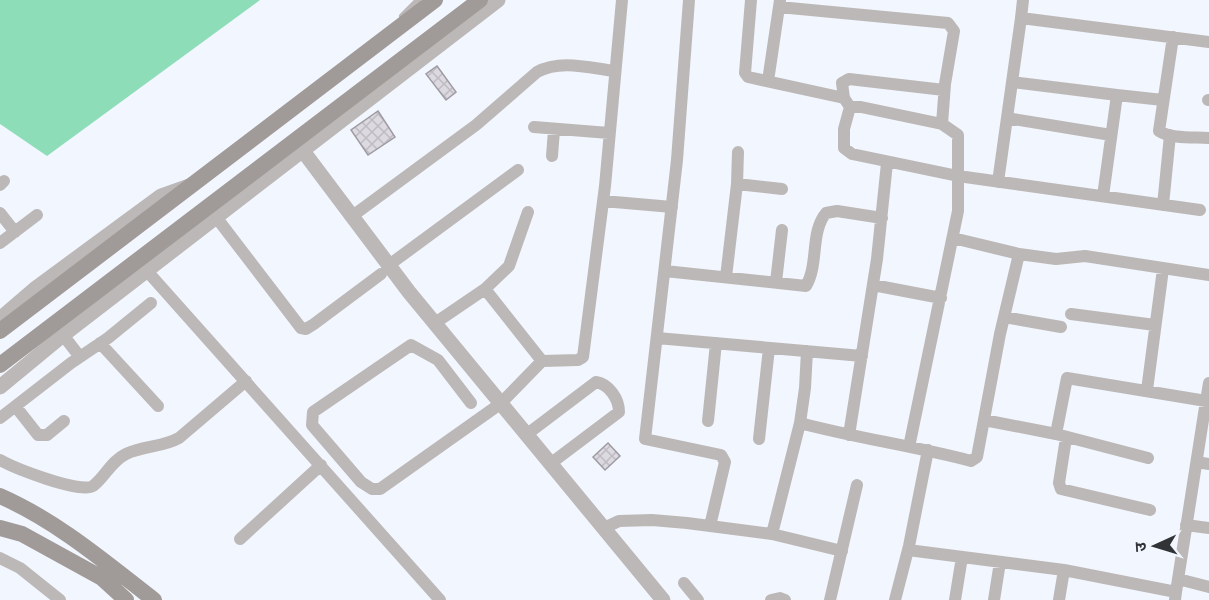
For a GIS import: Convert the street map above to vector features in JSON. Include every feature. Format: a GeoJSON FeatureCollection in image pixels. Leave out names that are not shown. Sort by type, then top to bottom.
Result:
{"type":"FeatureCollection","features":[{"type":"Feature","properties":{"kind":"main road"},"geometry":{"type":"LineString","coordinates":[[0,331],[435,0]]}},
{"type":"Feature","properties":{"kind":"main road"},"geometry":{"type":"LineString","coordinates":[[0,364],[299,146],[480,0]]}},
{"type":"Feature","properties":{"kind":"main road"},"geometry":{"type":"LineString","coordinates":[[0,496],[32,512],[76,540],[154,600]]}},
{"type":"Feature","properties":{"kind":"main road"},"geometry":{"type":"LineString","coordinates":[[0,528],[22,534],[102,578],[126,600]]}},
{"type":"Feature","properties":{"kind":"street"},"geometry":{"type":"LineString","coordinates":[[0,387],[63,335],[216,217],[299,146],[498,0]]}},
{"type":"Feature","properties":{"kind":"street"},"geometry":{"type":"LineString","coordinates":[[471,403],[438,360],[411,345],[313,412],[312,425],[361,482],[372,489],[380,489],[500,404],[542,361],[578,360],[583,357],[603,201],[622,0]]}},
{"type":"Feature","properties":{"kind":"street"},"geometry":{"type":"LineString","coordinates":[[689,0],[665,271],[657,338],[640,438],[721,454],[725,462],[710,526]]}},
{"type":"Feature","properties":{"kind":"street"},"geometry":{"type":"LineString","coordinates":[[751,0],[745,73],[748,77],[861,107],[942,124],[958,135],[958,211],[909,447]]}},
{"type":"Feature","properties":{"kind":"street"},"geometry":{"type":"LineString","coordinates":[[998,182],[1023,0]]}},
{"type":"Feature","properties":{"kind":"street"},"geometry":{"type":"LineString","coordinates":[[768,81],[779,4],[948,23],[954,32],[944,90],[942,124]]}},
{"type":"Feature","properties":{"kind":"street"},"geometry":{"type":"LineString","coordinates":[[1021,18],[1209,42]]}},
{"type":"Feature","properties":{"kind":"street"},"geometry":{"type":"LineString","coordinates":[[1173,38],[1159,131],[1161,134],[1208,138]]}},
{"type":"Feature","properties":{"kind":"street"},"geometry":{"type":"LineString","coordinates":[[351,217],[476,125],[537,72],[548,66],[615,71]]}},
{"type":"Feature","properties":{"kind":"street"},"geometry":{"type":"LineString","coordinates":[[944,90],[849,79],[843,83],[847,103],[844,148],[852,154],[887,163],[958,176],[1200,210]]}},
{"type":"Feature","properties":{"kind":"street"},"geometry":{"type":"LineString","coordinates":[[1012,82],[1163,100]]}},
{"type":"Feature","properties":{"kind":"street"},"geometry":{"type":"LineString","coordinates":[[1103,196],[1116,95]]}},
{"type":"Feature","properties":{"kind":"street"},"geometry":{"type":"LineString","coordinates":[[1007,118],[1111,135]]}},
{"type":"Feature","properties":{"kind":"street"},"geometry":{"type":"LineString","coordinates":[[534,128],[609,133]]}},
{"type":"Feature","properties":{"kind":"street"},"geometry":{"type":"LineString","coordinates":[[552,156],[554,130]]}},
{"type":"Feature","properties":{"kind":"street"},"geometry":{"type":"LineString","coordinates":[[1163,205],[1170,135]]}},
{"type":"Feature","properties":{"kind":"street"},"geometry":{"type":"LineString","coordinates":[[299,146],[351,217],[385,270],[435,323],[663,600]]}},
{"type":"Feature","properties":{"kind":"street"},"geometry":{"type":"LineString","coordinates":[[726,277],[737,184],[738,152]]}},
{"type":"Feature","properties":{"kind":"street"},"geometry":{"type":"LineString","coordinates":[[849,435],[873,285],[887,163]]}},
{"type":"Feature","properties":{"kind":"street"},"geometry":{"type":"LineString","coordinates":[[216,217],[301,328],[306,329],[518,170]]}},
{"type":"Feature","properties":{"kind":"street"},"geometry":{"type":"LineString","coordinates":[[737,184],[782,189]]}},
{"type":"Feature","properties":{"kind":"street"},"geometry":{"type":"LineString","coordinates":[[0,319],[36,288],[161,196],[189,186]]}},
{"type":"Feature","properties":{"kind":"street"},"geometry":{"type":"LineString","coordinates":[[603,201],[672,207]]}},
{"type":"Feature","properties":{"kind":"street"},"geometry":{"type":"LineString","coordinates":[[665,271],[806,286],[814,266],[821,220],[826,213],[837,211],[882,218]]}},
{"type":"Feature","properties":{"kind":"street"},"geometry":{"type":"LineString","coordinates":[[435,323],[485,289],[510,266],[528,212]]}},
{"type":"Feature","properties":{"kind":"street"},"geometry":{"type":"LineString","coordinates":[[0,213],[15,232]]}},
{"type":"Feature","properties":{"kind":"street"},"geometry":{"type":"LineString","coordinates":[[0,243],[37,214]]}},
{"type":"Feature","properties":{"kind":"street"},"geometry":{"type":"LineString","coordinates":[[776,282],[782,230]]}},
{"type":"Feature","properties":{"kind":"street"},"geometry":{"type":"LineString","coordinates":[[953,238],[1019,254],[1056,259],[1085,256],[1209,275]]}},
{"type":"Feature","properties":{"kind":"street"},"geometry":{"type":"LineString","coordinates":[[800,423],[971,461],[977,457],[1004,316],[1019,254]]}},
{"type":"Feature","properties":{"kind":"street"},"geometry":{"type":"LineString","coordinates":[[1147,390],[1162,269]]}},
{"type":"Feature","properties":{"kind":"street"},"geometry":{"type":"LineString","coordinates":[[147,271],[440,600]]}},
{"type":"Feature","properties":{"kind":"street"},"geometry":{"type":"LineString","coordinates":[[873,285],[941,297]]}},
{"type":"Feature","properties":{"kind":"street"},"geometry":{"type":"LineString","coordinates":[[485,289],[542,361]]}},
{"type":"Feature","properties":{"kind":"street"},"geometry":{"type":"LineString","coordinates":[[0,418],[151,303]]}},
{"type":"Feature","properties":{"kind":"street"},"geometry":{"type":"LineString","coordinates":[[1071,314],[1155,325]]}},
{"type":"Feature","properties":{"kind":"street"},"geometry":{"type":"LineString","coordinates":[[1004,316],[1061,327]]}},
{"type":"Feature","properties":{"kind":"street"},"geometry":{"type":"LineString","coordinates":[[63,335],[80,357]]}},
{"type":"Feature","properties":{"kind":"street"},"geometry":{"type":"LineString","coordinates":[[657,338],[862,356]]}},
{"type":"Feature","properties":{"kind":"street"},"geometry":{"type":"LineString","coordinates":[[100,343],[158,406]]}},
{"type":"Feature","properties":{"kind":"street"},"geometry":{"type":"LineString","coordinates":[[708,421],[716,343]]}},
{"type":"Feature","properties":{"kind":"street"},"geometry":{"type":"LineString","coordinates":[[759,439],[768,348]]}},
{"type":"Feature","properties":{"kind":"street"},"geometry":{"type":"LineString","coordinates":[[772,534],[800,423],[807,351]]}},
{"type":"Feature","properties":{"kind":"street"},"geometry":{"type":"LineString","coordinates":[[1150,510],[1061,489],[1059,483],[1061,436],[1067,378],[1208,401]]}},
{"type":"Feature","properties":{"kind":"street"},"geometry":{"type":"LineString","coordinates":[[0,460],[70,485],[88,488],[94,485],[111,465],[125,454],[172,442],[179,438],[246,381]]}},
{"type":"Feature","properties":{"kind":"street"},"geometry":{"type":"LineString","coordinates":[[526,435],[596,382],[602,383],[615,396],[619,404],[619,412],[550,464]]}},
{"type":"Feature","properties":{"kind":"street"},"geometry":{"type":"LineString","coordinates":[[1176,590],[1186,525],[1203,463],[1209,383]]}},
{"type":"Feature","properties":{"kind":"street"},"geometry":{"type":"LineString","coordinates":[[16,407],[38,435],[47,435],[64,421]]}},
{"type":"Feature","properties":{"kind":"street"},"geometry":{"type":"LineString","coordinates":[[984,420],[1148,458]]}},
{"type":"Feature","properties":{"kind":"street"},"geometry":{"type":"LineString","coordinates":[[895,600],[908,550],[928,450]]}},
{"type":"Feature","properties":{"kind":"street"},"geometry":{"type":"LineString","coordinates":[[240,539],[321,465]]}},
{"type":"Feature","properties":{"kind":"street"},"geometry":{"type":"LineString","coordinates":[[830,600],[857,485]]}},
{"type":"Feature","properties":{"kind":"street"},"geometry":{"type":"LineString","coordinates":[[604,528],[619,521],[652,520],[772,534],[842,551]]}},
{"type":"Feature","properties":{"kind":"street"},"geometry":{"type":"LineString","coordinates":[[1186,525],[1209,528]]}},
{"type":"Feature","properties":{"kind":"street"},"geometry":{"type":"LineString","coordinates":[[908,550],[1064,570],[1176,590],[1209,587]]}},
{"type":"Feature","properties":{"kind":"street"},"geometry":{"type":"LineString","coordinates":[[955,600],[962,557]]}},
{"type":"Feature","properties":{"kind":"street"},"geometry":{"type":"LineString","coordinates":[[0,558],[20,568],[60,600]]}},
{"type":"Feature","properties":{"kind":"street"},"geometry":{"type":"LineString","coordinates":[[994,600],[1000,562]]}},
{"type":"Feature","properties":{"kind":"street"},"geometry":{"type":"LineString","coordinates":[[1059,600],[1064,570]]}},
{"type":"Feature","properties":{"kind":"street"},"geometry":{"type":"LineString","coordinates":[[684,583],[698,600]]}},
{"type":"Feature","properties":{"kind":"street"},"geometry":{"type":"LineString","coordinates":[[768,598],[785,600]]}},
{"type":"Feature","properties":{"kind":"lane"},"geometry":{"type":"LineString","coordinates":[[377,43],[418,0]]}},
{"type":"Feature","properties":{"kind":"green space"},"geometry":{"type":"Polygon","coordinates":[[[0,0],[260,0],[47,156],[0,124],[0,0]]]}},
{"type":"Feature","properties":{"kind":"building"},"geometry":{"type":"Polygon","coordinates":[[[437,66],[456,92],[446,100],[426,74],[437,66]]]}},
{"type":"Feature","properties":{"kind":"building"},"geometry":{"type":"Polygon","coordinates":[[[378,111],[395,137],[368,155],[351,130],[378,111]]]}},
{"type":"Feature","properties":{"kind":"building"},"geometry":{"type":"Polygon","coordinates":[[[608,443],[620,456],[605,470],[593,457],[608,443]]]}}]}
